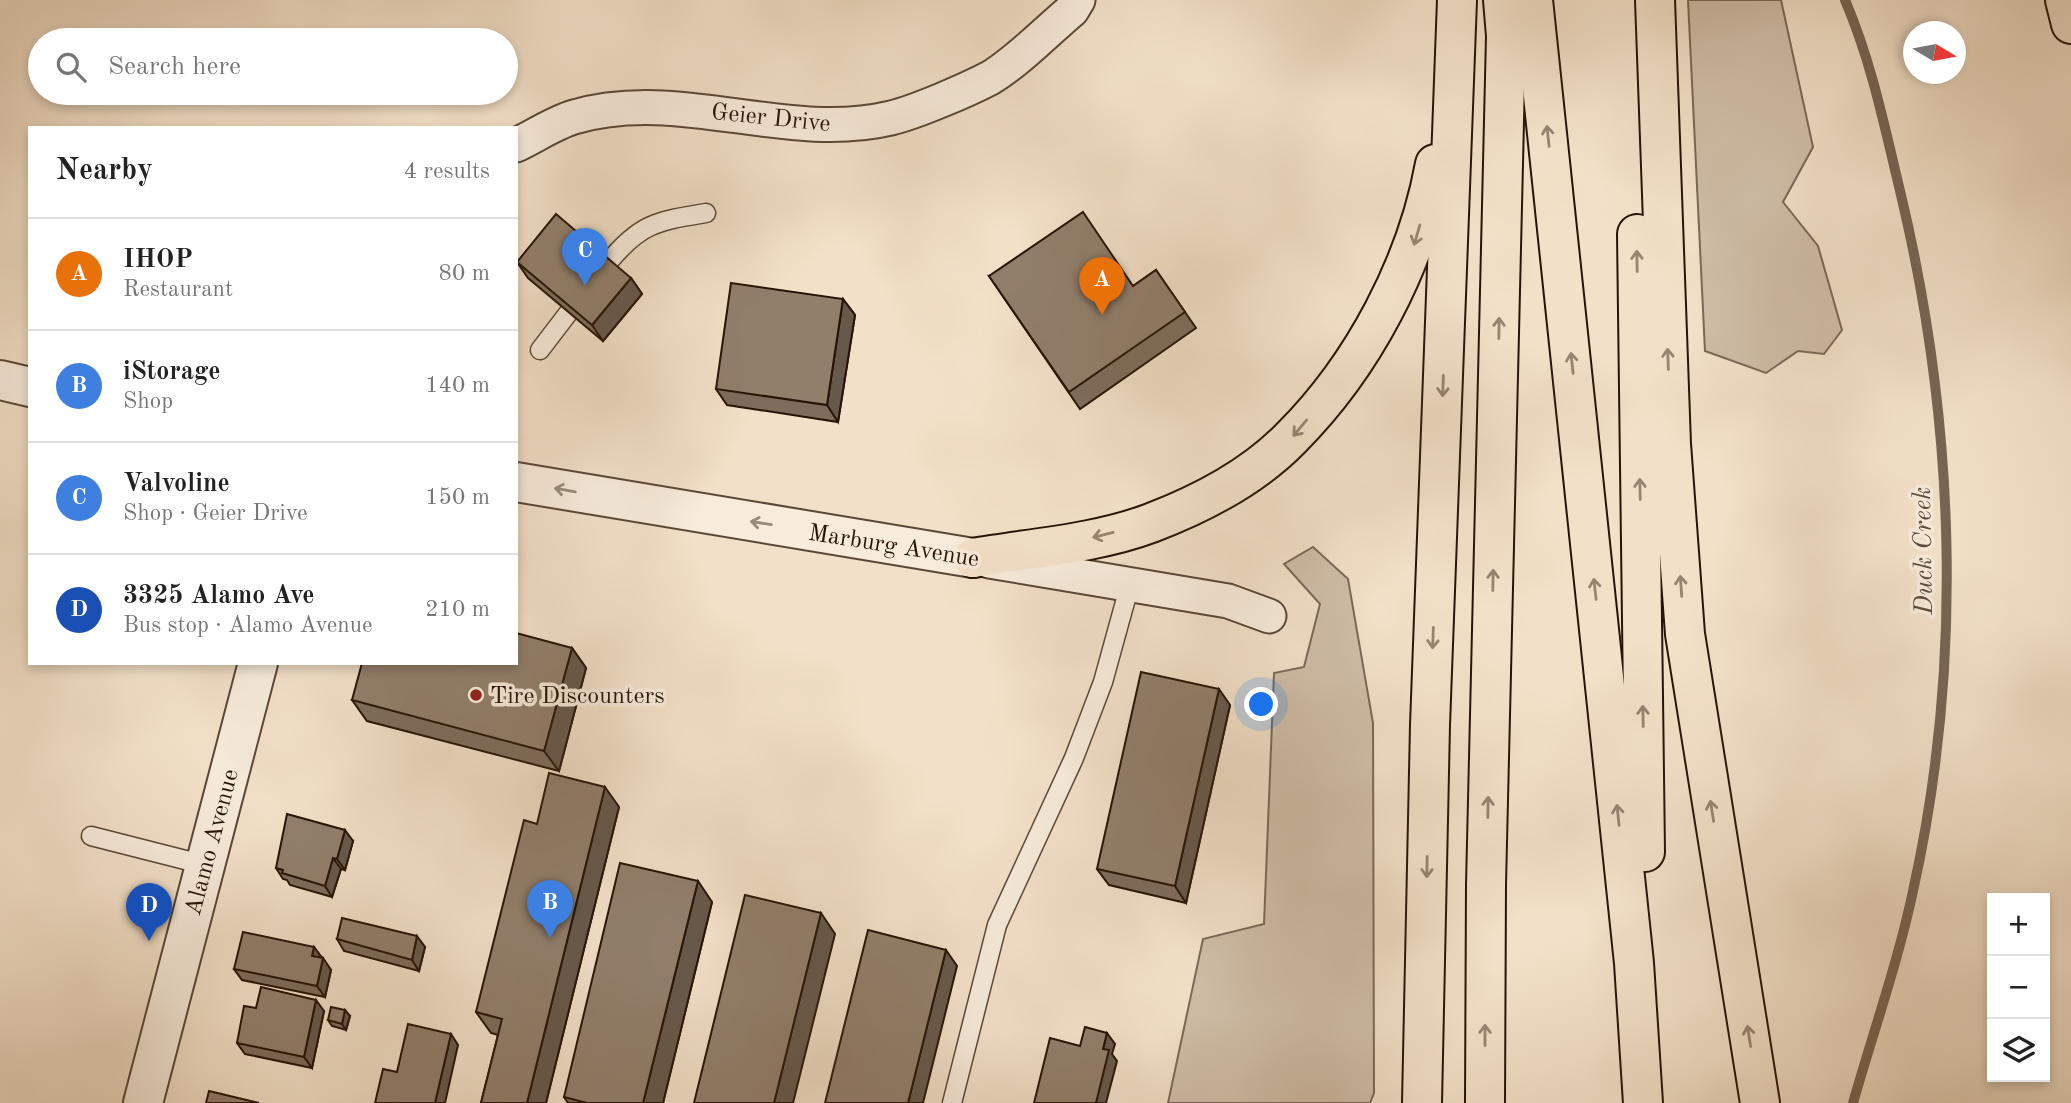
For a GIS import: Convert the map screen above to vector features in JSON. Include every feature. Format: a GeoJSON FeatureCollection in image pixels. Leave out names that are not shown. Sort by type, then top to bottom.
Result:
{"type":"FeatureCollection","features":[{"type":"Feature","properties":{"kind":"highway"},"geometry":{"type":"LineString","coordinates":[[1422,1103],[1430,725],[1457,0]]}},
{"type":"Feature","properties":{"kind":"highway"},"geometry":{"type":"LineString","coordinates":[[1485,1103],[1487,858],[1506,49],[1503,0]]}},
{"type":"Feature","properties":{"kind":"highway"},"geometry":{"type":"LineString","coordinates":[[1533,0],[1634,963],[1646,1103]]}},
{"type":"Feature","properties":{"kind":"highway"},"geometry":{"type":"LineString","coordinates":[[1634,0],[1646,1103]]}},
{"type":"Feature","properties":{"kind":"highway"},"geometry":{"type":"LineString","coordinates":[[1655,0],[1671,444],[1685,634],[1760,1103]]}},
{"type":"Feature","properties":{"kind":"highway"},"geometry":{"type":"LineString","coordinates":[[2064,0],[2071,24]]}},
{"type":"Feature","properties":{"kind":"highway"},"geometry":{"type":"LineString","coordinates":[[973,558],[1084,540],[1148,524],[1194,506],[1245,476],[1290,439],[1333,389],[1379,319],[1412,251],[1433,180],[1456,48]]}},
{"type":"Feature","properties":{"kind":"highway"},"geometry":{"type":"LineString","coordinates":[[1400,1103],[1409,1085],[1424,1004]]}},
{"type":"Feature","properties":{"kind":"street","name":"Geier Drive"},"geometry":{"type":"LineString","coordinates":[[518,144],[573,117],[623,109],[675,107],[816,125],[853,124],[893,118],[990,77],[1072,10],[1078,0]]}},
{"type":"Feature","properties":{"kind":"street"},"geometry":{"type":"LineString","coordinates":[[0,380],[28,387]]}},
{"type":"Feature","properties":{"kind":"street","name":"Marburg Avenue"},"geometry":{"type":"LineString","coordinates":[[518,482],[1228,601],[1269,616]]}},
{"type":"Feature","properties":{"kind":"street","name":"Alamo Avenue"},"geometry":{"type":"LineString","coordinates":[[143,1103],[257,665]]}},
{"type":"Feature","properties":{"kind":"lane"},"geometry":{"type":"LineString","coordinates":[[607,264],[622,245],[656,221],[706,213]]}},
{"type":"Feature","properties":{"kind":"lane"},"geometry":{"type":"LineString","coordinates":[[540,350],[569,312]]}},
{"type":"Feature","properties":{"kind":"lane"},"geometry":{"type":"LineString","coordinates":[[952,1103],[997,925],[1074,758],[1098,695],[1130,584]]}},
{"type":"Feature","properties":{"kind":"lane"},"geometry":{"type":"LineString","coordinates":[[90,835],[205,865]]}},
{"type":"Feature","properties":{"kind":"shaded area"},"geometry":{"type":"Polygon","coordinates":[[[1688,0],[1781,0],[1813,147],[1783,202],[1818,246],[1842,330],[1824,354],[1798,351],[1766,373],[1705,351],[1688,0]]]}},
{"type":"Feature","properties":{"kind":"shaded area"},"geometry":{"type":"Polygon","coordinates":[[[1313,547],[1348,579],[1373,723],[1374,1093],[1370,1103],[1168,1103],[1203,939],[1264,924],[1274,673],[1304,667],[1320,604],[1284,564],[1313,547]]]}},
{"type":"Feature","properties":{"kind":"building"},"geometry":{"type":"Polygon","coordinates":[[[1083,212],[1133,286],[1156,270],[1185,312],[1069,392],[989,276],[1083,212]]]}},
{"type":"Feature","properties":{"kind":"building"},"geometry":{"type":"Polygon","coordinates":[[[556,214],[631,278],[592,325],[518,261],[556,214]]]}},
{"type":"Feature","properties":{"kind":"building"},"geometry":{"type":"Polygon","coordinates":[[[731,283],[843,299],[827,405],[716,389],[731,283]]]}},
{"type":"Feature","properties":{"kind":"building","name":"Tire Discounters"},"geometry":{"type":"Polygon","coordinates":[[[518,634],[572,648],[544,751],[352,700],[361,665],[518,665],[518,634]]]}},
{"type":"Feature","properties":{"kind":"building"},"geometry":{"type":"Polygon","coordinates":[[[1141,672],[1219,689],[1175,886],[1097,869],[1141,672]]]}},
{"type":"Feature","properties":{"kind":"building"},"geometry":{"type":"Polygon","coordinates":[[[549,773],[605,787],[527,1103],[481,1103],[502,1019],[476,1012],[524,820],[537,824],[549,773]]]}},
{"type":"Feature","properties":{"kind":"building"},"geometry":{"type":"Polygon","coordinates":[[[287,814],[345,830],[337,859],[333,858],[325,886],[282,873],[283,870],[276,868],[287,814]]]}},
{"type":"Feature","properties":{"kind":"building"},"geometry":{"type":"Polygon","coordinates":[[[620,863],[698,881],[643,1103],[587,1103],[564,1097],[620,863]]]}},
{"type":"Feature","properties":{"kind":"building"},"geometry":{"type":"Polygon","coordinates":[[[745,895],[821,913],[774,1103],[694,1103],[745,895]]]}},
{"type":"Feature","properties":{"kind":"building"},"geometry":{"type":"Polygon","coordinates":[[[342,918],[417,936],[412,960],[337,939],[342,918]]]}},
{"type":"Feature","properties":{"kind":"building"},"geometry":{"type":"Polygon","coordinates":[[[868,930],[946,950],[908,1103],[825,1103],[868,930]]]}},
{"type":"Feature","properties":{"kind":"building"},"geometry":{"type":"Polygon","coordinates":[[[243,932],[314,947],[312,956],[323,958],[317,986],[234,969],[243,932]]]}},
{"type":"Feature","properties":{"kind":"building"},"geometry":{"type":"Polygon","coordinates":[[[261,987],[316,1000],[304,1057],[237,1043],[244,1006],[256,1008],[261,987]]]}},
{"type":"Feature","properties":{"kind":"building"},"geometry":{"type":"Polygon","coordinates":[[[331,1007],[345,1010],[342,1024],[328,1020],[331,1007]]]}},
{"type":"Feature","properties":{"kind":"building"},"geometry":{"type":"Polygon","coordinates":[[[408,1024],[451,1034],[435,1103],[375,1103],[383,1069],[397,1072],[408,1024]]]}},
{"type":"Feature","properties":{"kind":"building"},"geometry":{"type":"Polygon","coordinates":[[[1085,1027],[1107,1033],[1103,1049],[1109,1050],[1096,1103],[1034,1103],[1050,1038],[1080,1046],[1085,1027]]]}},
{"type":"Feature","properties":{"kind":"building"},"geometry":{"type":"Polygon","coordinates":[[[209,1091],[259,1103],[206,1103],[209,1091]]]}},
{"type":"Feature","properties":{"kind":"waterway","name":"Duck Creek"},"geometry":{"type":"LineString","coordinates":[[1845,0],[1877,96],[1919,281],[1933,367],[1942,455],[1946,542],[1946,630],[1940,718],[1929,805],[1907,918],[1853,1103]]}},
{"type":"Feature","properties":{"kind":"place","name":"Valvoline"},"geometry":{"type":"Point","coordinates":[585,286]}},
{"type":"Feature","properties":{"kind":"place","name":"IHOP"},"geometry":{"type":"Point","coordinates":[1102,315]}},
{"type":"Feature","properties":{"kind":"place","name":"Tire Discounters"},"geometry":{"type":"Point","coordinates":[476,695]}},
{"type":"Feature","properties":{"kind":"place","name":"iStorage"},"geometry":{"type":"Point","coordinates":[550,938]}},
{"type":"Feature","properties":{"kind":"place","name":"3325 Alamo Ave"},"geometry":{"type":"Point","coordinates":[149,941]}}]}
